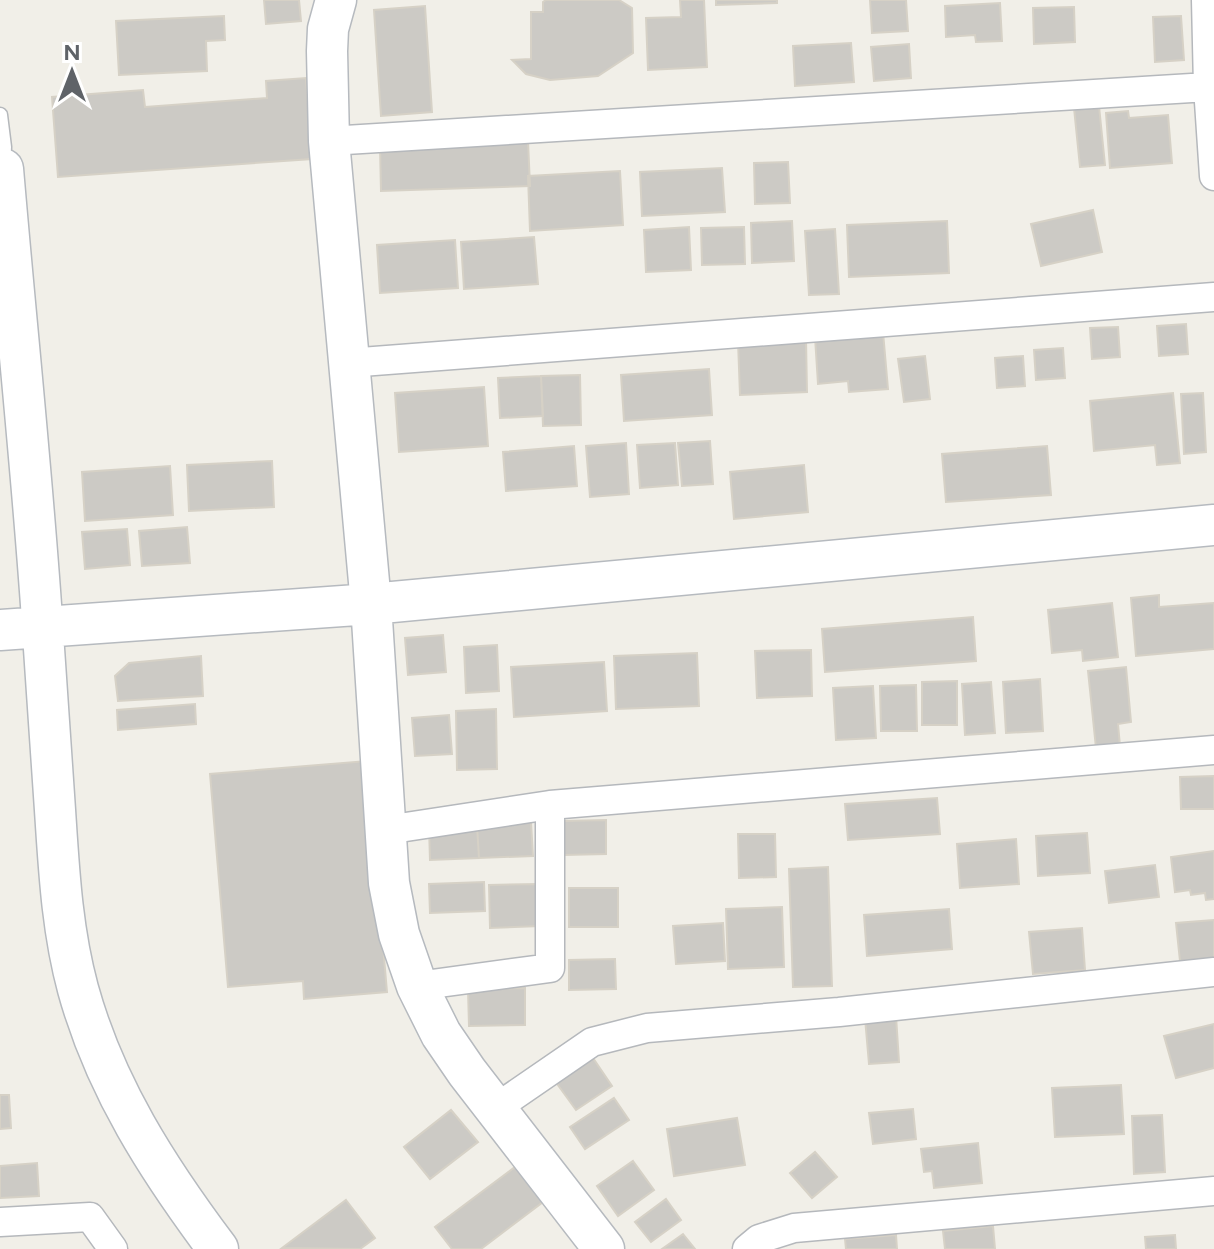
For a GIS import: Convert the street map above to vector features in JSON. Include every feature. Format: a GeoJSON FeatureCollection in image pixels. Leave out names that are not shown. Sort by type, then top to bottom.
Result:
{"type":"FeatureCollection","features":[{"type":"Feature","properties":{"kind":"street"},"geometry":{"type":"LineString","coordinates":[[336,0],[328,29],[329,141],[371,604],[389,883],[399,934],[417,986],[441,1034],[604,1249]]}},
{"type":"Feature","properties":{"kind":"street"},"geometry":{"type":"LineString","coordinates":[[1206,0],[1214,176]]}},
{"type":"Feature","properties":{"kind":"street"},"geometry":{"type":"LineString","coordinates":[[329,141],[1208,87]]}},
{"type":"Feature","properties":{"kind":"street"},"geometry":{"type":"LineString","coordinates":[[1,165],[43,629],[61,912],[78,989],[97,1046],[141,1139],[218,1249]]}},
{"type":"Feature","properties":{"kind":"street"},"geometry":{"type":"LineString","coordinates":[[348,363],[1214,297]]}},
{"type":"Feature","properties":{"kind":"street"},"geometry":{"type":"LineString","coordinates":[[0,630],[371,604],[1214,525]]}},
{"type":"Feature","properties":{"kind":"street"},"geometry":{"type":"LineString","coordinates":[[386,830],[550,805],[1214,750]]}},
{"type":"Feature","properties":{"kind":"street"},"geometry":{"type":"LineString","coordinates":[[417,986],[550,968],[550,805]]}},
{"type":"Feature","properties":{"kind":"street"},"geometry":{"type":"LineString","coordinates":[[496,1108],[592,1042],[647,1028],[853,1011],[1214,972]]}},
{"type":"Feature","properties":{"kind":"street"},"geometry":{"type":"LineString","coordinates":[[747,1249],[759,1239],[794,1228],[1214,1191]]}},
{"type":"Feature","properties":{"kind":"street"},"geometry":{"type":"LineString","coordinates":[[0,1222],[90,1217],[113,1249]]}},
{"type":"Feature","properties":{"kind":"lane"},"geometry":{"type":"LineString","coordinates":[[0,115],[4,147],[1,165]]}},
{"type":"Feature","properties":{"kind":"building"},"geometry":{"type":"Polygon","coordinates":[[[264,0],[299,0],[301,21],[266,24],[264,0]]]}},
{"type":"Feature","properties":{"kind":"building"},"geometry":{"type":"Polygon","coordinates":[[[619,0],[632,8],[633,53],[598,76],[550,80],[526,74],[512,60],[531,59],[531,12],[543,12],[543,2],[619,0]]]}},
{"type":"Feature","properties":{"kind":"building"},"geometry":{"type":"Polygon","coordinates":[[[680,0],[704,0],[707,67],[648,70],[646,18],[681,17],[680,0]]]}},
{"type":"Feature","properties":{"kind":"building"},"geometry":{"type":"Polygon","coordinates":[[[716,0],[777,0],[777,3],[716,5],[716,0]]]}},
{"type":"Feature","properties":{"kind":"building"},"geometry":{"type":"Polygon","coordinates":[[[870,0],[906,0],[908,31],[872,33],[870,0]]]}},
{"type":"Feature","properties":{"kind":"building"},"geometry":{"type":"Polygon","coordinates":[[[1000,3],[1002,41],[976,42],[975,35],[946,37],[945,6],[1000,3]]]}},
{"type":"Feature","properties":{"kind":"building"},"geometry":{"type":"Polygon","coordinates":[[[425,6],[432,112],[381,116],[374,10],[425,6]]]}},
{"type":"Feature","properties":{"kind":"building"},"geometry":{"type":"Polygon","coordinates":[[[1074,7],[1075,42],[1034,44],[1033,8],[1074,7]]]}},
{"type":"Feature","properties":{"kind":"building"},"geometry":{"type":"Polygon","coordinates":[[[224,16],[225,40],[206,41],[207,71],[119,75],[116,21],[224,16]]]}},
{"type":"Feature","properties":{"kind":"building"},"geometry":{"type":"Polygon","coordinates":[[[1181,16],[1184,60],[1155,62],[1153,17],[1181,16]]]}},
{"type":"Feature","properties":{"kind":"building"},"geometry":{"type":"Polygon","coordinates":[[[851,43],[854,82],[795,86],[793,46],[851,43]]]}},
{"type":"Feature","properties":{"kind":"building"},"geometry":{"type":"Polygon","coordinates":[[[909,44],[911,78],[874,81],[871,47],[909,44]]]}},
{"type":"Feature","properties":{"kind":"building"},"geometry":{"type":"Polygon","coordinates":[[[306,78],[312,159],[58,177],[52,97],[143,90],[145,107],[267,98],[266,81],[306,78]]]}},
{"type":"Feature","properties":{"kind":"building"},"geometry":{"type":"Polygon","coordinates":[[[1099,106],[1105,165],[1080,167],[1074,108],[1099,106]]]}},
{"type":"Feature","properties":{"kind":"building"},"geometry":{"type":"Polygon","coordinates":[[[1128,111],[1129,118],[1168,115],[1172,163],[1110,168],[1106,113],[1128,111]]]}},
{"type":"Feature","properties":{"kind":"building"},"geometry":{"type":"Polygon","coordinates":[[[528,141],[530,186],[381,191],[380,146],[528,141]]]}},
{"type":"Feature","properties":{"kind":"building"},"geometry":{"type":"Polygon","coordinates":[[[788,162],[790,203],[755,204],[754,163],[788,162]]]}},
{"type":"Feature","properties":{"kind":"building"},"geometry":{"type":"Polygon","coordinates":[[[722,168],[725,212],[642,216],[640,172],[722,168]]]}},
{"type":"Feature","properties":{"kind":"building"},"geometry":{"type":"Polygon","coordinates":[[[620,171],[623,225],[530,231],[528,176],[620,171]]]}},
{"type":"Feature","properties":{"kind":"building"},"geometry":{"type":"Polygon","coordinates":[[[1093,210],[1102,252],[1041,266],[1031,224],[1093,210]]]}},
{"type":"Feature","properties":{"kind":"building"},"geometry":{"type":"Polygon","coordinates":[[[792,221],[794,261],[752,263],[751,223],[792,221]]]}},
{"type":"Feature","properties":{"kind":"building"},"geometry":{"type":"Polygon","coordinates":[[[947,221],[949,273],[849,277],[847,225],[947,221]]]}},
{"type":"Feature","properties":{"kind":"building"},"geometry":{"type":"Polygon","coordinates":[[[689,227],[691,270],[646,272],[644,230],[689,227]]]}},
{"type":"Feature","properties":{"kind":"building"},"geometry":{"type":"Polygon","coordinates":[[[744,227],[745,264],[702,265],[701,228],[744,227]]]}},
{"type":"Feature","properties":{"kind":"building"},"geometry":{"type":"Polygon","coordinates":[[[835,229],[839,294],[809,295],[805,231],[835,229]]]}},
{"type":"Feature","properties":{"kind":"building"},"geometry":{"type":"Polygon","coordinates":[[[534,237],[538,284],[464,289],[461,242],[534,237]]]}},
{"type":"Feature","properties":{"kind":"building"},"geometry":{"type":"Polygon","coordinates":[[[455,240],[458,288],[380,293],[377,245],[455,240]]]}},
{"type":"Feature","properties":{"kind":"building"},"geometry":{"type":"Polygon","coordinates":[[[1186,324],[1188,354],[1159,356],[1157,326],[1186,324]]]}},
{"type":"Feature","properties":{"kind":"building"},"geometry":{"type":"Polygon","coordinates":[[[1118,327],[1120,357],[1092,359],[1090,328],[1118,327]]]}},
{"type":"Feature","properties":{"kind":"building"},"geometry":{"type":"Polygon","coordinates":[[[883,332],[888,389],[849,392],[848,381],[818,384],[815,337],[883,332]]]}},
{"type":"Feature","properties":{"kind":"building"},"geometry":{"type":"Polygon","coordinates":[[[806,339],[807,392],[740,395],[738,341],[806,339]]]}},
{"type":"Feature","properties":{"kind":"building"},"geometry":{"type":"Polygon","coordinates":[[[1063,348],[1065,378],[1036,380],[1034,350],[1063,348]]]}},
{"type":"Feature","properties":{"kind":"building"},"geometry":{"type":"Polygon","coordinates":[[[925,356],[930,399],[904,402],[898,359],[925,356]]]}},
{"type":"Feature","properties":{"kind":"building"},"geometry":{"type":"Polygon","coordinates":[[[1023,356],[1025,386],[997,388],[995,358],[1023,356]]]}},
{"type":"Feature","properties":{"kind":"building"},"geometry":{"type":"Polygon","coordinates":[[[709,369],[712,415],[624,421],[621,375],[709,369]]]}},
{"type":"Feature","properties":{"kind":"building"},"geometry":{"type":"Polygon","coordinates":[[[580,375],[581,425],[543,426],[541,376],[580,375]]]}},
{"type":"Feature","properties":{"kind":"building"},"geometry":{"type":"Polygon","coordinates":[[[541,376],[543,416],[500,418],[498,378],[541,376]]]}},
{"type":"Feature","properties":{"kind":"building"},"geometry":{"type":"Polygon","coordinates":[[[484,387],[488,446],[399,452],[395,393],[484,387]]]}},
{"type":"Feature","properties":{"kind":"building"},"geometry":{"type":"Polygon","coordinates":[[[1173,393],[1180,463],[1157,465],[1155,445],[1094,451],[1090,401],[1173,393]]]}},
{"type":"Feature","properties":{"kind":"building"},"geometry":{"type":"Polygon","coordinates":[[[1203,393],[1206,452],[1184,454],[1181,394],[1203,393]]]}},
{"type":"Feature","properties":{"kind":"building"},"geometry":{"type":"Polygon","coordinates":[[[710,441],[713,484],[682,486],[678,443],[710,441]]]}},
{"type":"Feature","properties":{"kind":"building"},"geometry":{"type":"Polygon","coordinates":[[[626,443],[629,494],[590,497],[586,446],[626,443]]]}},
{"type":"Feature","properties":{"kind":"building"},"geometry":{"type":"Polygon","coordinates":[[[675,443],[678,485],[640,488],[637,445],[675,443]]]}},
{"type":"Feature","properties":{"kind":"building"},"geometry":{"type":"Polygon","coordinates":[[[574,446],[577,486],[506,491],[503,452],[574,446]]]}},
{"type":"Feature","properties":{"kind":"building"},"geometry":{"type":"Polygon","coordinates":[[[1047,446],[1051,495],[946,502],[942,454],[1047,446]]]}},
{"type":"Feature","properties":{"kind":"building"},"geometry":{"type":"Polygon","coordinates":[[[272,461],[274,507],[189,511],[187,465],[272,461]]]}},
{"type":"Feature","properties":{"kind":"building"},"geometry":{"type":"Polygon","coordinates":[[[804,465],[808,512],[734,519],[730,472],[804,465]]]}},
{"type":"Feature","properties":{"kind":"building"},"geometry":{"type":"Polygon","coordinates":[[[170,466],[173,515],[85,521],[82,472],[170,466]]]}},
{"type":"Feature","properties":{"kind":"building"},"geometry":{"type":"Polygon","coordinates":[[[187,527],[190,563],[142,566],[139,531],[187,527]]]}},
{"type":"Feature","properties":{"kind":"building"},"geometry":{"type":"Polygon","coordinates":[[[127,529],[130,565],[85,569],[82,532],[127,529]]]}},
{"type":"Feature","properties":{"kind":"building"},"geometry":{"type":"Polygon","coordinates":[[[1159,595],[1159,607],[1214,603],[1214,649],[1136,656],[1131,598],[1159,595]]]}},
{"type":"Feature","properties":{"kind":"building"},"geometry":{"type":"Polygon","coordinates":[[[1112,603],[1118,657],[1083,661],[1082,650],[1052,653],[1048,610],[1112,603]]]}},
{"type":"Feature","properties":{"kind":"building"},"geometry":{"type":"Polygon","coordinates":[[[973,617],[976,661],[825,672],[822,629],[973,617]]]}},
{"type":"Feature","properties":{"kind":"building"},"geometry":{"type":"Polygon","coordinates":[[[443,635],[446,672],[408,675],[405,638],[443,635]]]}},
{"type":"Feature","properties":{"kind":"building"},"geometry":{"type":"Polygon","coordinates":[[[497,645],[499,691],[466,693],[464,647],[497,645]]]}},
{"type":"Feature","properties":{"kind":"building"},"geometry":{"type":"Polygon","coordinates":[[[811,650],[812,696],[757,698],[755,651],[811,650]]]}},
{"type":"Feature","properties":{"kind":"building"},"geometry":{"type":"Polygon","coordinates":[[[697,653],[699,706],[616,709],[614,656],[697,653]]]}},
{"type":"Feature","properties":{"kind":"building"},"geometry":{"type":"Polygon","coordinates":[[[201,656],[203,696],[118,701],[115,676],[129,663],[201,656]]]}},
{"type":"Feature","properties":{"kind":"building"},"geometry":{"type":"Polygon","coordinates":[[[604,662],[607,711],[514,717],[511,667],[604,662]]]}},
{"type":"Feature","properties":{"kind":"building"},"geometry":{"type":"Polygon","coordinates":[[[1126,667],[1131,722],[1118,724],[1120,746],[1096,748],[1088,671],[1126,667]]]}},
{"type":"Feature","properties":{"kind":"building"},"geometry":{"type":"Polygon","coordinates":[[[1040,679],[1043,731],[1006,733],[1003,682],[1040,679]]]}},
{"type":"Feature","properties":{"kind":"building"},"geometry":{"type":"Polygon","coordinates":[[[957,681],[957,725],[922,725],[922,682],[957,681]]]}},
{"type":"Feature","properties":{"kind":"building"},"geometry":{"type":"Polygon","coordinates":[[[991,682],[995,733],[965,735],[962,684],[991,682]]]}},
{"type":"Feature","properties":{"kind":"building"},"geometry":{"type":"Polygon","coordinates":[[[916,685],[917,731],[881,731],[880,686],[916,685]]]}},
{"type":"Feature","properties":{"kind":"building"},"geometry":{"type":"Polygon","coordinates":[[[873,686],[876,738],[836,740],[833,688],[873,686]]]}},
{"type":"Feature","properties":{"kind":"building"},"geometry":{"type":"Polygon","coordinates":[[[195,704],[196,724],[118,730],[117,710],[195,704]]]}},
{"type":"Feature","properties":{"kind":"building"},"geometry":{"type":"Polygon","coordinates":[[[496,709],[497,769],[457,770],[456,711],[496,709]]]}},
{"type":"Feature","properties":{"kind":"building"},"geometry":{"type":"Polygon","coordinates":[[[449,715],[452,754],[415,756],[412,718],[449,715]]]}},
{"type":"Feature","properties":{"kind":"building"},"geometry":{"type":"Polygon","coordinates":[[[367,761],[387,992],[304,999],[303,981],[228,987],[210,774],[367,761]]]}},
{"type":"Feature","properties":{"kind":"building"},"geometry":{"type":"Polygon","coordinates":[[[1214,776],[1214,809],[1181,809],[1180,777],[1214,776]]]}},
{"type":"Feature","properties":{"kind":"building"},"geometry":{"type":"Polygon","coordinates":[[[937,798],[940,834],[848,840],[845,804],[937,798]]]}},
{"type":"Feature","properties":{"kind":"building"},"geometry":{"type":"Polygon","coordinates":[[[606,820],[606,854],[564,855],[563,821],[606,820]]]}},
{"type":"Feature","properties":{"kind":"building"},"geometry":{"type":"Polygon","coordinates":[[[531,822],[533,856],[479,858],[477,825],[531,822]]]}},
{"type":"Feature","properties":{"kind":"building"},"geometry":{"type":"Polygon","coordinates":[[[477,825],[479,858],[430,860],[429,827],[477,825]]]}},
{"type":"Feature","properties":{"kind":"building"},"geometry":{"type":"Polygon","coordinates":[[[1087,833],[1090,873],[1038,876],[1036,836],[1087,833]]]}},
{"type":"Feature","properties":{"kind":"building"},"geometry":{"type":"Polygon","coordinates":[[[738,834],[775,834],[776,877],[739,878],[738,834]]]}},
{"type":"Feature","properties":{"kind":"building"},"geometry":{"type":"Polygon","coordinates":[[[1016,839],[1019,884],[960,888],[957,844],[1016,839]]]}},
{"type":"Feature","properties":{"kind":"building"},"geometry":{"type":"Polygon","coordinates":[[[1214,851],[1214,899],[1206,900],[1205,893],[1191,895],[1190,890],[1175,892],[1171,857],[1214,851]]]}},
{"type":"Feature","properties":{"kind":"building"},"geometry":{"type":"Polygon","coordinates":[[[1155,865],[1159,897],[1109,903],[1105,871],[1155,865]]]}},
{"type":"Feature","properties":{"kind":"building"},"geometry":{"type":"Polygon","coordinates":[[[828,867],[832,986],[793,987],[789,869],[828,867]]]}},
{"type":"Feature","properties":{"kind":"building"},"geometry":{"type":"Polygon","coordinates":[[[484,882],[485,911],[430,913],[429,884],[484,882]]]}},
{"type":"Feature","properties":{"kind":"building"},"geometry":{"type":"Polygon","coordinates":[[[539,884],[540,926],[490,928],[489,885],[539,884]]]}},
{"type":"Feature","properties":{"kind":"building"},"geometry":{"type":"Polygon","coordinates":[[[569,888],[618,888],[618,927],[569,927],[569,888]]]}},
{"type":"Feature","properties":{"kind":"building"},"geometry":{"type":"Polygon","coordinates":[[[782,907],[784,967],[728,969],[726,909],[782,907]]]}},
{"type":"Feature","properties":{"kind":"building"},"geometry":{"type":"Polygon","coordinates":[[[949,909],[952,949],[867,956],[864,915],[949,909]]]}},
{"type":"Feature","properties":{"kind":"building"},"geometry":{"type":"Polygon","coordinates":[[[1214,920],[1214,958],[1180,961],[1176,923],[1214,920]]]}},
{"type":"Feature","properties":{"kind":"building"},"geometry":{"type":"Polygon","coordinates":[[[723,923],[725,961],[676,964],[673,926],[723,923]]]}},
{"type":"Feature","properties":{"kind":"building"},"geometry":{"type":"Polygon","coordinates":[[[1082,928],[1085,970],[1033,974],[1029,932],[1082,928]]]}},
{"type":"Feature","properties":{"kind":"building"},"geometry":{"type":"Polygon","coordinates":[[[615,959],[616,989],[569,990],[569,960],[615,959]]]}},
{"type":"Feature","properties":{"kind":"building"},"geometry":{"type":"Polygon","coordinates":[[[525,988],[525,1025],[469,1026],[468,989],[525,988]]]}},
{"type":"Feature","properties":{"kind":"building"},"geometry":{"type":"Polygon","coordinates":[[[896,1016],[899,1062],[869,1064],[865,1018],[896,1016]]]}},
{"type":"Feature","properties":{"kind":"building"},"geometry":{"type":"Polygon","coordinates":[[[1214,1024],[1214,1068],[1176,1078],[1164,1036],[1214,1024]]]}},
{"type":"Feature","properties":{"kind":"building"},"geometry":{"type":"Polygon","coordinates":[[[591,1055],[612,1086],[576,1110],[555,1081],[591,1055]]]}},
{"type":"Feature","properties":{"kind":"building"},"geometry":{"type":"Polygon","coordinates":[[[1121,1085],[1124,1134],[1055,1137],[1052,1088],[1121,1085]]]}},
{"type":"Feature","properties":{"kind":"building"},"geometry":{"type":"Polygon","coordinates":[[[0,1095],[9,1095],[11,1128],[0,1129],[0,1095]]]}},
{"type":"Feature","properties":{"kind":"building"},"geometry":{"type":"Polygon","coordinates":[[[614,1098],[629,1120],[585,1149],[570,1127],[614,1098]]]}},
{"type":"Feature","properties":{"kind":"building"},"geometry":{"type":"Polygon","coordinates":[[[913,1109],[916,1139],[873,1144],[869,1113],[913,1109]]]}},
{"type":"Feature","properties":{"kind":"building"},"geometry":{"type":"Polygon","coordinates":[[[451,1110],[478,1142],[430,1179],[404,1147],[451,1110]]]}},
{"type":"Feature","properties":{"kind":"building"},"geometry":{"type":"Polygon","coordinates":[[[1162,1115],[1165,1172],[1134,1174],[1132,1116],[1162,1115]]]}},
{"type":"Feature","properties":{"kind":"building"},"geometry":{"type":"Polygon","coordinates":[[[737,1118],[745,1165],[674,1176],[667,1129],[737,1118]]]}},
{"type":"Feature","properties":{"kind":"building"},"geometry":{"type":"Polygon","coordinates":[[[978,1143],[982,1183],[934,1188],[932,1171],[924,1172],[921,1149],[978,1143]]]}},
{"type":"Feature","properties":{"kind":"building"},"geometry":{"type":"Polygon","coordinates":[[[815,1152],[837,1177],[812,1198],[790,1173],[815,1152]]]}},
{"type":"Feature","properties":{"kind":"building"},"geometry":{"type":"Polygon","coordinates":[[[633,1161],[654,1190],[618,1216],[597,1186],[633,1161]]]}},
{"type":"Feature","properties":{"kind":"building"},"geometry":{"type":"Polygon","coordinates":[[[37,1163],[39,1196],[0,1198],[0,1166],[37,1163]]]}},
{"type":"Feature","properties":{"kind":"building"},"geometry":{"type":"Polygon","coordinates":[[[515,1167],[543,1202],[481,1249],[452,1249],[435,1227],[515,1167]]]}},
{"type":"Feature","properties":{"kind":"building"},"geometry":{"type":"Polygon","coordinates":[[[666,1199],[681,1220],[651,1242],[635,1222],[666,1199]]]}},
{"type":"Feature","properties":{"kind":"building"},"geometry":{"type":"Polygon","coordinates":[[[346,1200],[375,1238],[360,1249],[282,1248],[346,1200]]]}},
{"type":"Feature","properties":{"kind":"building"},"geometry":{"type":"Polygon","coordinates":[[[993,1226],[995,1249],[945,1249],[943,1231],[993,1226]]]}},
{"type":"Feature","properties":{"kind":"building"},"geometry":{"type":"Polygon","coordinates":[[[683,1234],[695,1249],[662,1249],[683,1234]]]}},
{"type":"Feature","properties":{"kind":"building"},"geometry":{"type":"Polygon","coordinates":[[[896,1235],[897,1249],[846,1249],[845,1239],[896,1235]]]}},
{"type":"Feature","properties":{"kind":"building"},"geometry":{"type":"Polygon","coordinates":[[[1175,1235],[1176,1249],[1146,1249],[1145,1237],[1175,1235]]]}}]}
